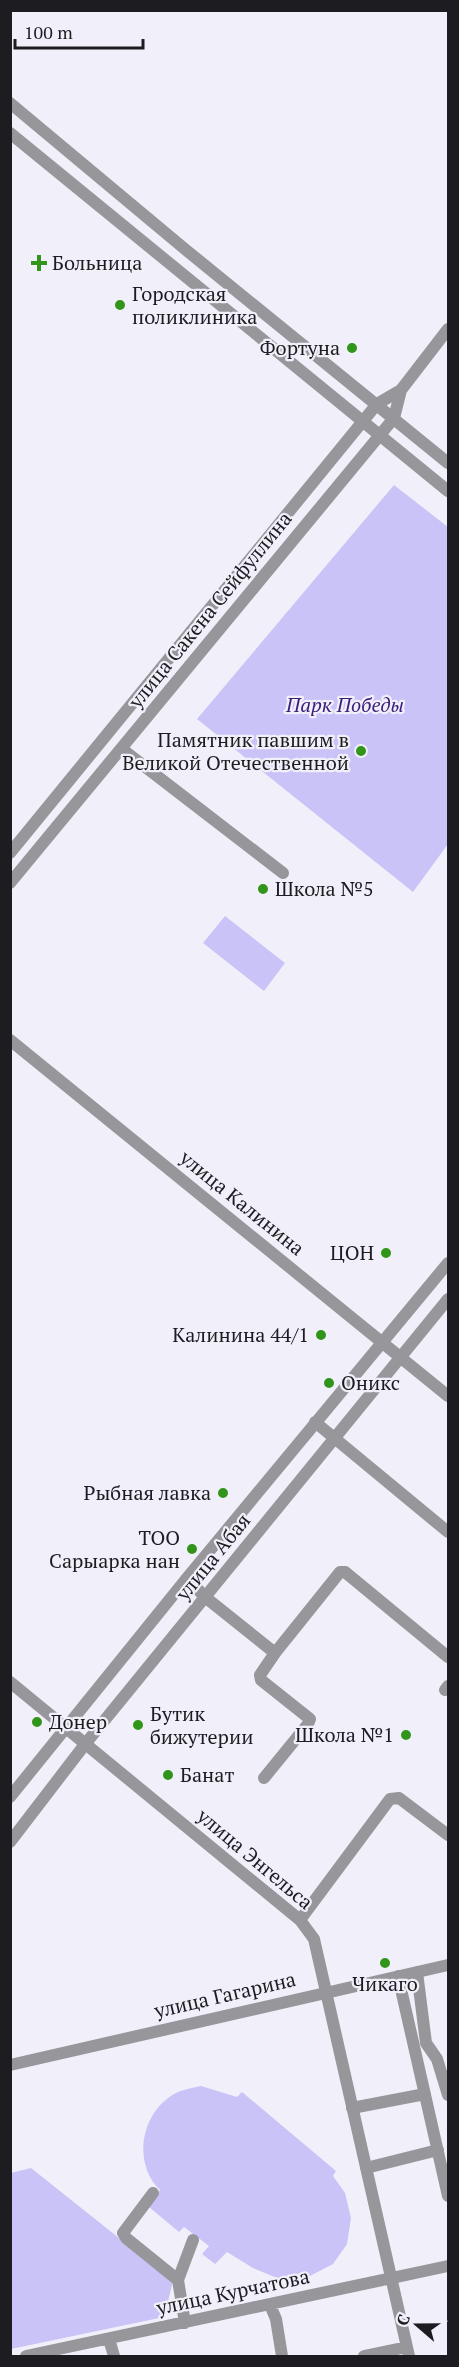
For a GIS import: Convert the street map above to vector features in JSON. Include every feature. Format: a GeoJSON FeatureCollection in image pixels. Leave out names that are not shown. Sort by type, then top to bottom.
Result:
{"type":"FeatureCollection","features":[{"type":"Feature","properties":{"kind":"street"},"geometry":{"type":"LineString","coordinates":[[10,103],[186,250],[448,463]]}},
{"type":"Feature","properties":{"kind":"street"},"geometry":{"type":"LineString","coordinates":[[10,133],[448,490]]}},
{"type":"Feature","properties":{"kind":"street"},"geometry":{"type":"LineString","coordinates":[[57,172],[72,154]]}},
{"type":"Feature","properties":{"kind":"street"},"geometry":{"type":"LineString","coordinates":[[173,267],[186,250]]}},
{"type":"Feature","properties":{"kind":"street"},"geometry":{"type":"LineString","coordinates":[[377,404],[401,390],[448,329]]}},
{"type":"Feature","properties":{"kind":"street"},"geometry":{"type":"LineString","coordinates":[[394,418],[401,390]]}},
{"type":"Feature","properties":{"kind":"street","name":"улица Сакена Сейфуллина"},"geometry":{"type":"LineString","coordinates":[[10,853],[377,404]]}},
{"type":"Feature","properties":{"kind":"street","name":"улица Сакена Сейфуллина"},"geometry":{"type":"LineString","coordinates":[[10,884],[394,418]]}},
{"type":"Feature","properties":{"kind":"street"},"geometry":{"type":"LineString","coordinates":[[215,603],[230,615]]}},
{"type":"Feature","properties":{"kind":"street"},"geometry":{"type":"LineString","coordinates":[[122,749],[283,873]]}},
{"type":"Feature","properties":{"kind":"street","name":"улица Калинина"},"geometry":{"type":"LineString","coordinates":[[10,1040],[448,1396]]}},
{"type":"Feature","properties":{"kind":"street","name":"улица Абая"},"geometry":{"type":"LineString","coordinates":[[10,1797],[381,1341],[448,1263]]}},
{"type":"Feature","properties":{"kind":"street","name":"улица Абая"},"geometry":{"type":"LineString","coordinates":[[10,1842],[86,1743],[448,1299]]}},
{"type":"Feature","properties":{"kind":"street"},"geometry":{"type":"LineString","coordinates":[[315,1422],[448,1532]]}},
{"type":"Feature","properties":{"kind":"street"},"geometry":{"type":"LineString","coordinates":[[264,1778],[310,1719],[261,1680],[260,1676],[275,1653],[343,1571],[448,1657]]}},
{"type":"Feature","properties":{"kind":"street"},"geometry":{"type":"LineString","coordinates":[[187,1578],[205,1597],[275,1653]]}},
{"type":"Feature","properties":{"kind":"street","name":"улица Энгельса"},"geometry":{"type":"LineString","coordinates":[[10,1682],[300,1920],[314,1939],[408,2352]]}},
{"type":"Feature","properties":{"kind":"street"},"geometry":{"type":"LineString","coordinates":[[300,1920],[390,1799],[399,1798],[447,1832]]}},
{"type":"Feature","properties":{"kind":"street","name":"улица Гагарина"},"geometry":{"type":"LineString","coordinates":[[10,2065],[448,1965]]}},
{"type":"Feature","properties":{"kind":"street"},"geometry":{"type":"LineString","coordinates":[[417,1972],[426,2043],[443,2058],[448,2095]]}},
{"type":"Feature","properties":{"kind":"street"},"geometry":{"type":"LineString","coordinates":[[398,1976],[448,2196]]}},
{"type":"Feature","properties":{"kind":"street"},"geometry":{"type":"LineString","coordinates":[[352,2108],[425,2094]]}},
{"type":"Feature","properties":{"kind":"street"},"geometry":{"type":"LineString","coordinates":[[366,2168],[438,2150]]}},
{"type":"Feature","properties":{"kind":"street"},"geometry":{"type":"LineString","coordinates":[[153,2193],[123,2233],[126,2238],[178,2280]]}},
{"type":"Feature","properties":{"kind":"street"},"geometry":{"type":"LineString","coordinates":[[184,2323],[178,2280],[192,2240]]}},
{"type":"Feature","properties":{"kind":"street","name":"улица Курчатова"},"geometry":{"type":"LineString","coordinates":[[26,2356],[448,2266]]}},
{"type":"Feature","properties":{"kind":"street"},"geometry":{"type":"LineString","coordinates":[[270,2305],[276,2319],[282,2356]]}},
{"type":"Feature","properties":{"kind":"street"},"geometry":{"type":"LineString","coordinates":[[109,2339],[114,2356]]}},
{"type":"Feature","properties":{"kind":"street"},"geometry":{"type":"LineString","coordinates":[[364,2356],[408,2352]]}},
{"type":"Feature","properties":{"kind":"green space","name":"Парк Победы"},"geometry":{"type":"Polygon","coordinates":[[[394,485],[448,527],[448,844],[413,892],[197,719],[394,485]]]}},
{"type":"Feature","properties":{"kind":"green space"},"geometry":{"type":"Polygon","coordinates":[[[225,916],[285,963],[264,991],[203,943],[225,916]]]}},
{"type":"Feature","properties":{"kind":"green space"},"geometry":{"type":"Polygon","coordinates":[[[201,2086],[237,2097],[242,2092],[336,2171],[333,2176],[345,2193],[351,2218],[347,2244],[333,2264],[308,2277],[282,2280],[253,2268],[227,2252],[215,2264],[202,2254],[209,2246],[184,2227],[179,2232],[149,2207],[160,2190],[151,2179],[143,2153],[148,2126],[154,2113],[163,2102],[183,2090],[201,2086]]]}},
{"type":"Feature","properties":{"kind":"green space"},"geometry":{"type":"Polygon","coordinates":[[[31,2168],[173,2281],[164,2317],[11,2349],[11,2173],[31,2168]]]}},
{"type":"Feature","properties":{"kind":"place","name":"Больница"},"geometry":{"type":"Point","coordinates":[39,263]}},
{"type":"Feature","properties":{"kind":"place","name":"Городская поликлиника"},"geometry":{"type":"Point","coordinates":[120,305]}},
{"type":"Feature","properties":{"kind":"place","name":"Фортуна"},"geometry":{"type":"Point","coordinates":[352,348]}},
{"type":"Feature","properties":{"kind":"place","name":"Памятник павшим в Великой Отечественной"},"geometry":{"type":"Point","coordinates":[361,751]}},
{"type":"Feature","properties":{"kind":"place","name":"Школа №5"},"geometry":{"type":"Point","coordinates":[263,889]}},
{"type":"Feature","properties":{"kind":"place","name":"ЦОН"},"geometry":{"type":"Point","coordinates":[386,1253]}},
{"type":"Feature","properties":{"kind":"place","name":"Калинина 44/1"},"geometry":{"type":"Point","coordinates":[321,1335]}},
{"type":"Feature","properties":{"kind":"place","name":"Оникс"},"geometry":{"type":"Point","coordinates":[329,1383]}},
{"type":"Feature","properties":{"kind":"place","name":"Рыбная лавка"},"geometry":{"type":"Point","coordinates":[223,1493]}},
{"type":"Feature","properties":{"kind":"place","name":"ТОО Сарыарка нан"},"geometry":{"type":"Point","coordinates":[192,1549]}},
{"type":"Feature","properties":{"kind":"place","name":"Донер"},"geometry":{"type":"Point","coordinates":[37,1722]}},
{"type":"Feature","properties":{"kind":"place","name":"Бутик бижутерии"},"geometry":{"type":"Point","coordinates":[138,1725]}},
{"type":"Feature","properties":{"kind":"place","name":"Школа №1"},"geometry":{"type":"Point","coordinates":[406,1735]}},
{"type":"Feature","properties":{"kind":"place","name":"Банат"},"geometry":{"type":"Point","coordinates":[168,1775]}},
{"type":"Feature","properties":{"kind":"place","name":"Чикаго"},"geometry":{"type":"Point","coordinates":[385,1963]}}]}
